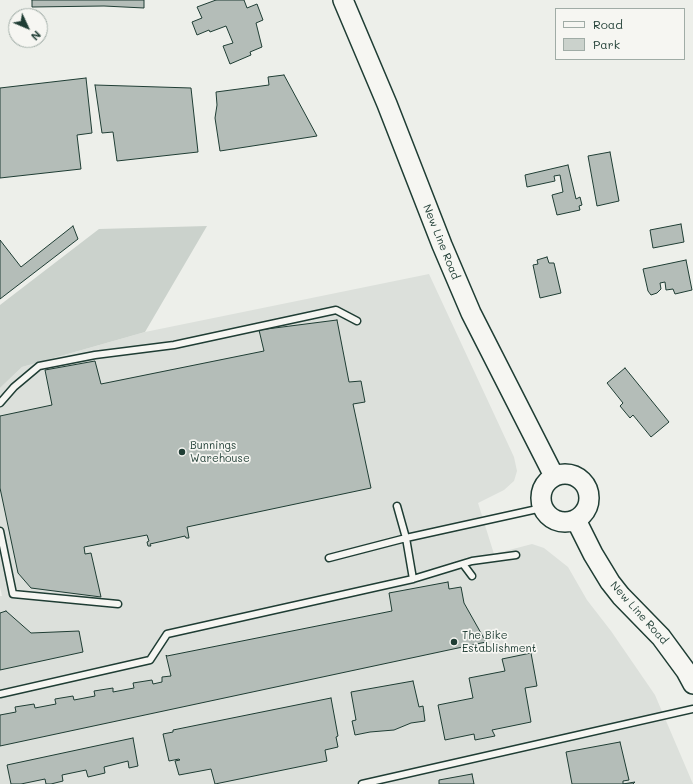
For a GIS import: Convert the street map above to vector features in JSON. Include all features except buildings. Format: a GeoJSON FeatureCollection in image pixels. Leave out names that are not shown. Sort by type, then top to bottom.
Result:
{"type":"FeatureCollection","features":[{"type":"Feature","properties":{"kind":"main road","name":"New Line Road"},"geometry":{"type":"LineString","coordinates":[[343,0],[387,104],[442,245],[471,313],[554,476]]}},
{"type":"Feature","properties":{"kind":"main road"},"geometry":{"type":"LineString","coordinates":[[570,474],[584,483],[588,491],[589,499],[587,507],[583,514],[576,520],[569,522],[553,520],[546,515],[542,508],[540,501],[543,487],[554,476],[570,474]]}},
{"type":"Feature","properties":{"kind":"main road","name":"New Line Road"},"geometry":{"type":"LineString","coordinates":[[576,520],[593,554],[610,582],[621,596],[661,637],[693,684]]}},
{"type":"Feature","properties":{"kind":"lane"},"geometry":{"type":"LineString","coordinates":[[0,403],[14,387],[39,366],[96,355],[174,345],[336,310],[357,321]]}},
{"type":"Feature","properties":{"kind":"lane"},"geometry":{"type":"LineString","coordinates":[[397,506],[406,538],[413,579]]}},
{"type":"Feature","properties":{"kind":"lane"},"geometry":{"type":"LineString","coordinates":[[329,558],[406,538],[542,508]]}},
{"type":"Feature","properties":{"kind":"lane"},"geometry":{"type":"LineString","coordinates":[[0,531],[13,594],[118,604]]}},
{"type":"Feature","properties":{"kind":"lane"},"geometry":{"type":"LineString","coordinates":[[0,694],[150,660],[167,634],[413,579],[472,561],[516,555]]}},
{"type":"Feature","properties":{"kind":"lane"},"geometry":{"type":"LineString","coordinates":[[463,564],[472,576]]}},
{"type":"Feature","properties":{"kind":"lane"},"geometry":{"type":"LineString","coordinates":[[362,784],[693,709]]}},
{"type":"Feature","properties":{"kind":"shaded area"},"geometry":{"type":"Polygon","coordinates":[[[429,274],[514,457],[517,471],[514,481],[504,490],[478,503],[494,554],[532,544],[544,548],[568,567],[587,600],[611,631],[655,695],[693,784],[0,784],[0,596],[2,596],[0,587],[0,388],[22,367],[145,332],[429,274]]]}},
{"type":"Feature","properties":{"kind":"green space"},"geometry":{"type":"Polygon","coordinates":[[[207,226],[145,332],[22,367],[0,388],[0,305],[99,229],[207,226]]]}},
{"type":"Feature","properties":{"kind":"place","name":"Bunnings Warehouse"},"geometry":{"type":"Point","coordinates":[182,452]}},
{"type":"Feature","properties":{"kind":"place","name":"The Bike Establishment"},"geometry":{"type":"Point","coordinates":[454,642]}}]}
